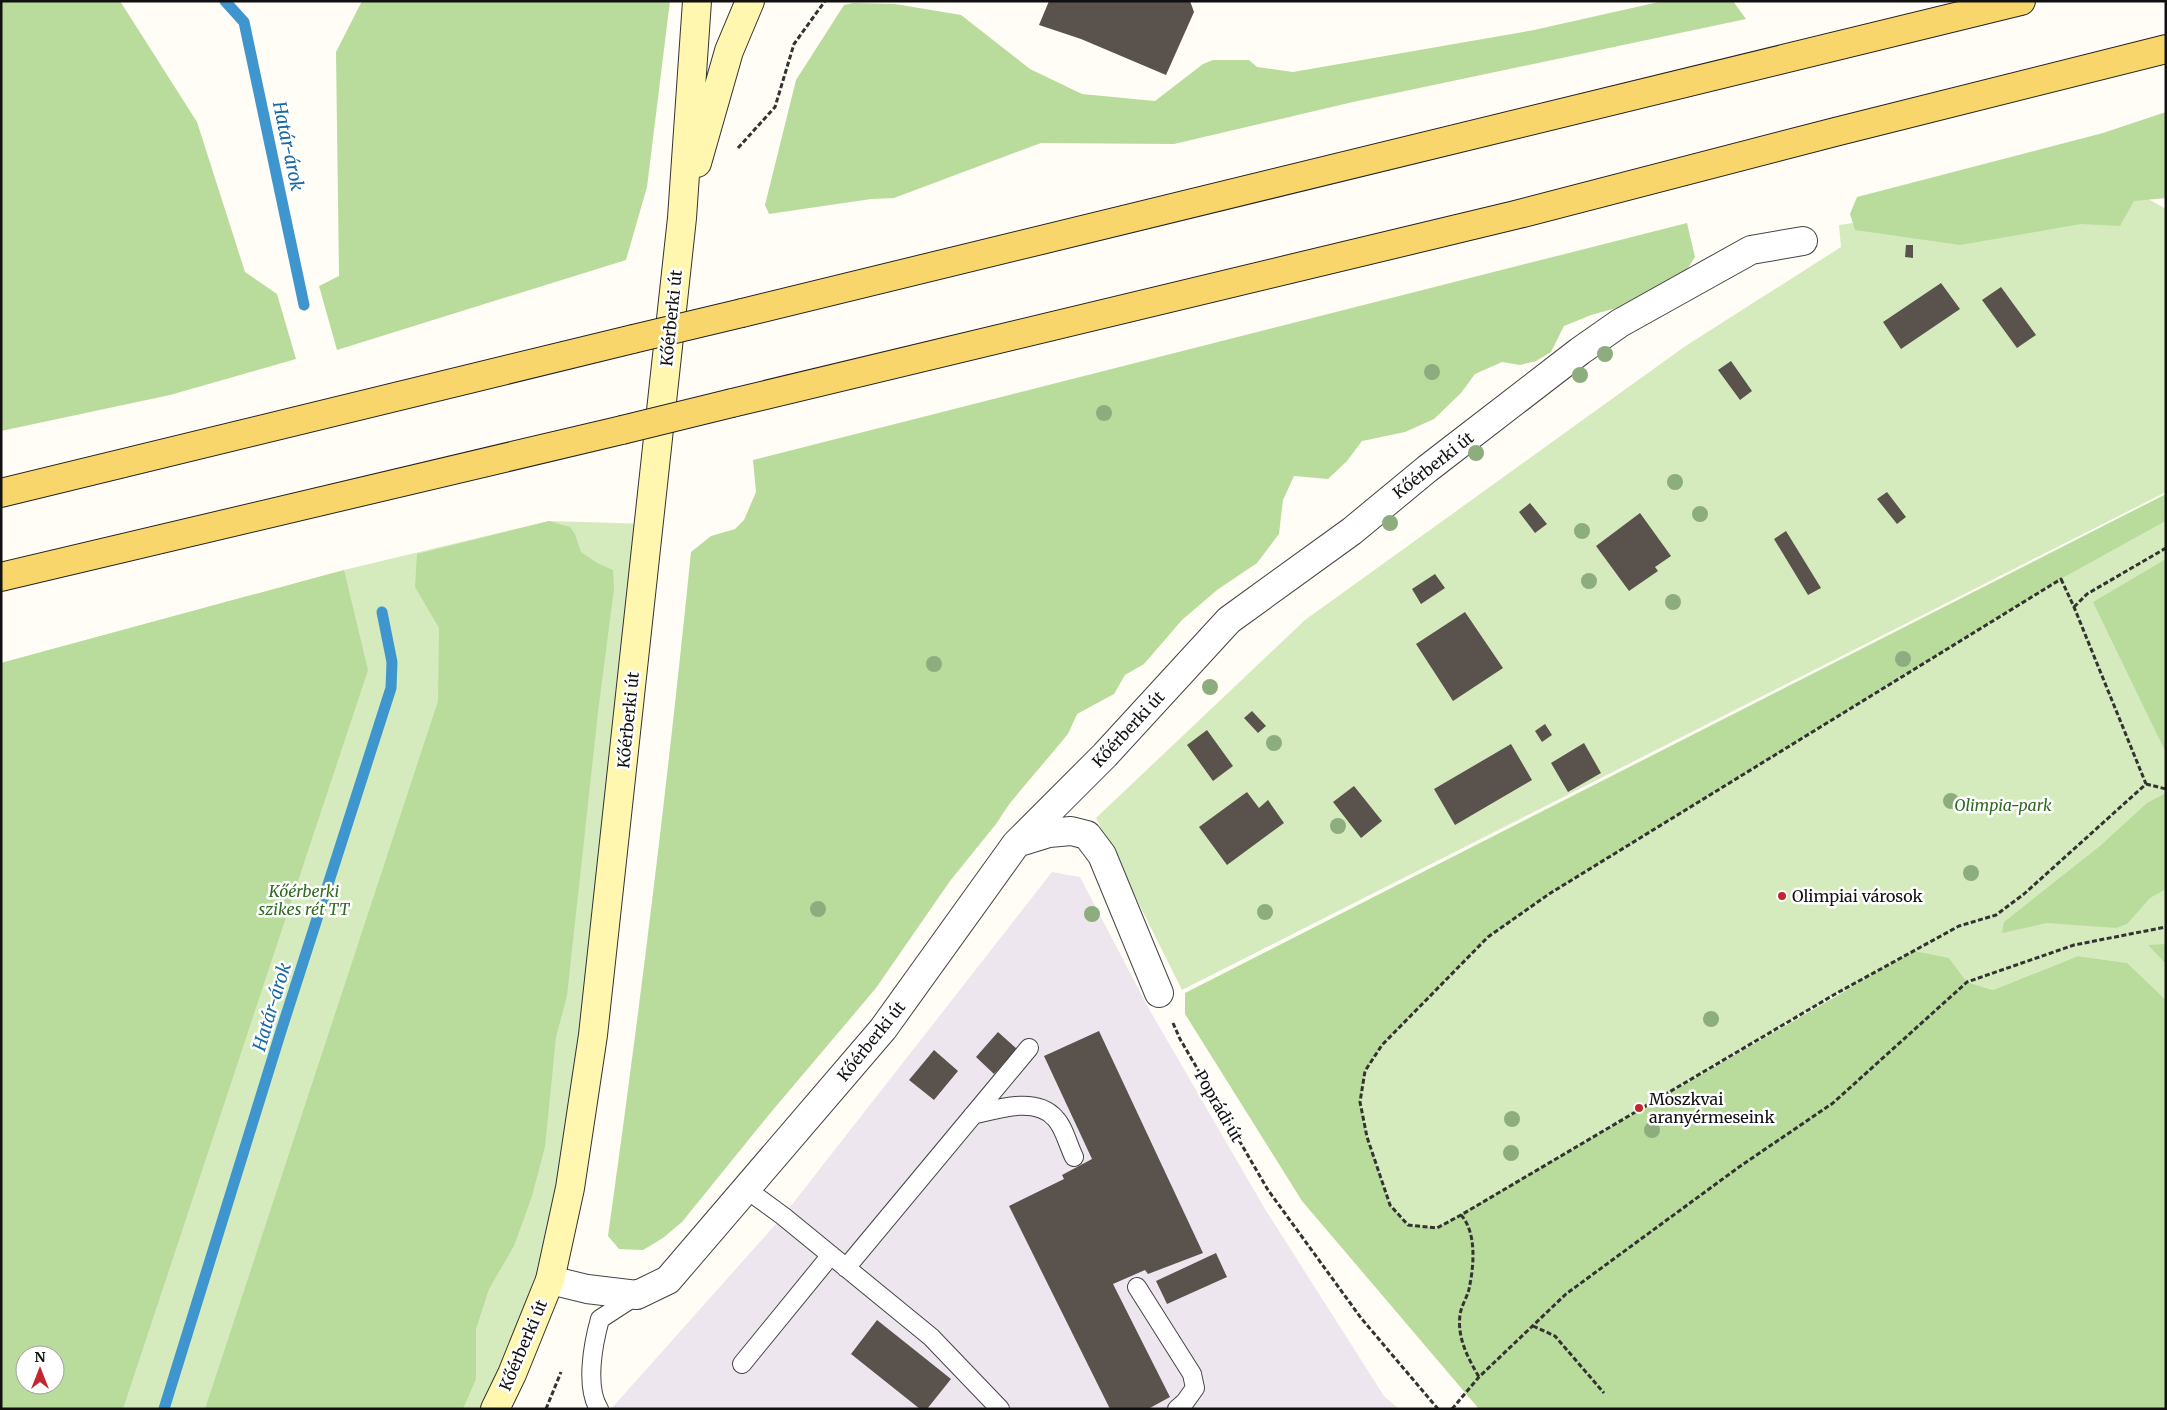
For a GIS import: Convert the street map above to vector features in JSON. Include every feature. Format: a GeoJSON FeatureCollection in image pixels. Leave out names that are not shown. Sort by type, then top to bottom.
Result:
{"type":"FeatureCollection","features":[{"type":"Feature","properties":{"kind":"main road"},"geometry":{"type":"LineString","coordinates":[[1,493],[2021,1]]}},
{"type":"Feature","properties":{"kind":"main road"},"geometry":{"type":"LineString","coordinates":[[1,577],[1515,215],[1826,134],[2166,50]]}},
{"type":"Feature","properties":{"kind":"street","name":"Kőérberki út"},"geometry":{"type":"LineString","coordinates":[[495,1409],[512,1374],[550,1280],[570,1188],[593,1035],[682,218],[697,1]]}},
{"type":"Feature","properties":{"kind":"street","name":"Kőérberki út"},"geometry":{"type":"LineString","coordinates":[[682,218],[729,51],[750,1]]}},
{"type":"Feature","properties":{"kind":"street","name":"Kőérberki út"},"geometry":{"type":"LineString","coordinates":[[550,1280],[587,1289],[636,1295],[668,1280],[883,1029],[1016,844],[1105,755],[1229,620],[1352,531],[1427,469],[1580,351],[1668,295],[1751,250],[1803,241]]}},
{"type":"Feature","properties":{"kind":"street"},"geometry":{"type":"LineString","coordinates":[[1016,844],[1049,833],[1071,831],[1087,835],[1102,855],[1159,993]]}},
{"type":"Feature","properties":{"kind":"lane"},"geometry":{"type":"LineString","coordinates":[[846,1268],[1029,1048]]}},
{"type":"Feature","properties":{"kind":"lane"},"geometry":{"type":"LineString","coordinates":[[974,1115],[1013,1105],[1041,1108],[1055,1118],[1074,1157]]}},
{"type":"Feature","properties":{"kind":"lane"},"geometry":{"type":"LineString","coordinates":[[746,1189],[831,1255],[931,1337],[1000,1409]]}},
{"type":"Feature","properties":{"kind":"lane"},"geometry":{"type":"LineString","coordinates":[[742,1364],[831,1255]]}},
{"type":"Feature","properties":{"kind":"lane"},"geometry":{"type":"LineString","coordinates":[[1137,1287],[1192,1374],[1195,1388],[1185,1402],[1177,1409]]}},
{"type":"Feature","properties":{"kind":"lane"},"geometry":{"type":"LineString","coordinates":[[599,1409],[593,1399],[592,1346],[600,1320],[636,1295]]}},
{"type":"Feature","properties":{"kind":"path"},"geometry":{"type":"LineString","coordinates":[[736,150],[775,108],[794,44],[825,1]]}},
{"type":"Feature","properties":{"kind":"path"},"geometry":{"type":"LineString","coordinates":[[2074,607],[2088,594],[2166,548]]}},
{"type":"Feature","properties":{"kind":"path"},"geometry":{"type":"LineString","coordinates":[[2061,579],[2146,784],[2024,894],[1996,916],[1959,926],[1837,993],[1462,1215],[1437,1228],[1408,1225],[1390,1205],[1367,1137],[1360,1102],[1365,1071],[1382,1045],[1488,937],[1558,889],[2061,579]]}},
{"type":"Feature","properties":{"kind":"path"},"geometry":{"type":"LineString","coordinates":[[2146,784],[2166,789]]}},
{"type":"Feature","properties":{"kind":"path"},"geometry":{"type":"LineString","coordinates":[[1452,1409],[1480,1377],[1566,1294],[1739,1167],[1833,1103],[1967,982],[2074,944],[2166,927]]}},
{"type":"Feature","properties":{"kind":"path","name":"Poprádi út"},"geometry":{"type":"LineString","coordinates":[[1159,993],[1180,1039],[1268,1190],[1361,1318],[1438,1409]]}},
{"type":"Feature","properties":{"kind":"path"},"geometry":{"type":"LineString","coordinates":[[1462,1215],[1470,1226],[1472,1256],[1469,1290],[1460,1316],[1464,1352],[1480,1377]]}},
{"type":"Feature","properties":{"kind":"path"},"geometry":{"type":"LineString","coordinates":[[1533,1326],[1555,1336],[1604,1393]]}},
{"type":"Feature","properties":{"kind":"shaded area"},"geometry":{"type":"Polygon","coordinates":[[[1052,872],[1080,877],[1149,1009],[1265,1209],[1384,1396],[1399,1409],[611,1409],[783,1216],[1052,872]]]}},
{"type":"Feature","properties":{"kind":"green space"},"geometry":{"type":"Polygon","coordinates":[[[1,1],[120,1],[197,122],[245,272],[277,294],[296,359],[170,395],[1,431],[1,1]]]}},
{"type":"Feature","properties":{"kind":"green space"},"geometry":{"type":"Polygon","coordinates":[[[362,1],[670,1],[647,187],[626,260],[337,350],[319,286],[339,276],[336,52],[362,1]]]}},
{"type":"Feature","properties":{"kind":"green space"},"geometry":{"type":"Polygon","coordinates":[[[1663,1],[1733,1],[1746,19],[1353,102],[1174,144],[1041,143],[894,198],[871,199],[769,214],[765,205],[796,80],[844,5],[853,3],[895,4],[961,15],[1030,69],[1082,94],[1155,101],[1203,64],[1213,60],[1249,60],[1257,67],[1293,72],[1534,30],[1663,1]]]}},
{"type":"Feature","properties":{"kind":"green space"},"geometry":{"type":"Polygon","coordinates":[[[2166,112],[2166,198],[2134,201],[2120,226],[2081,224],[1960,245],[1855,230],[1850,214],[1857,197],[2103,133],[2166,112]]]}},
{"type":"Feature","properties":{"kind":"green space"},"geometry":{"type":"Polygon","coordinates":[[[2081,161],[2166,209],[2166,492],[1182,990],[1096,818],[1305,620],[1684,347],[1841,247],[1839,225],[1887,218],[2081,161]]]}},
{"type":"Feature","properties":{"kind":"green space"},"geometry":{"type":"Polygon","coordinates":[[[1687,223],[1695,257],[1686,271],[1620,307],[1591,315],[1564,326],[1551,352],[1536,361],[1520,365],[1502,362],[1475,374],[1461,393],[1434,419],[1405,432],[1362,441],[1347,461],[1328,479],[1294,476],[1283,500],[1279,534],[1257,563],[1217,590],[1182,620],[1144,664],[1125,675],[1114,694],[1077,714],[1068,734],[1010,803],[996,824],[950,881],[876,988],[767,1117],[682,1222],[663,1238],[643,1250],[619,1249],[608,1236],[653,894],[691,552],[711,536],[735,529],[744,520],[756,492],[753,460],[1687,223]]]}},
{"type":"Feature","properties":{"kind":"green space"},"geometry":{"type":"Polygon","coordinates":[[[2166,494],[2166,521],[2061,579],[1549,894],[1488,937],[1382,1045],[1365,1071],[1360,1102],[1367,1137],[1390,1205],[1408,1225],[1437,1228],[1914,951],[1949,958],[1967,982],[1993,990],[2078,956],[2127,963],[2166,1000],[2166,1409],[1479,1409],[1302,1201],[1185,1014],[1185,993],[2166,494]]]}},
{"type":"Feature","properties":{"kind":"green space","name":"Kőérberki szikes rét TT"},"geometry":{"type":"Polygon","coordinates":[[[549,521],[650,524],[570,1188],[495,1409],[1,1409],[1,663],[344,570],[549,521]]]}},
{"type":"Feature","properties":{"kind":"green space"},"geometry":{"type":"Polygon","coordinates":[[[549,521],[570,527],[575,534],[581,552],[599,564],[613,570],[614,589],[598,712],[567,996],[556,1037],[545,1147],[532,1196],[514,1246],[489,1289],[476,1329],[476,1379],[463,1409],[205,1409],[438,701],[439,628],[415,587],[417,554],[549,521]]]}},
{"type":"Feature","properties":{"kind":"green space","name":"Olimpia-park"},"geometry":{"type":"Polygon","coordinates":[[[2166,521],[2166,1000],[2126,963],[2078,956],[1993,990],[1967,982],[1949,958],[1837,993],[1548,1164],[1547,1186],[1472,1233],[1408,1225],[1390,1205],[1367,1137],[1360,1102],[1365,1071],[1382,1045],[1488,937],[1549,894],[2061,579],[2166,521]]]}},
{"type":"Feature","properties":{"kind":"green space"},"geometry":{"type":"Polygon","coordinates":[[[2166,559],[2166,753],[2093,602],[2166,559]]]}},
{"type":"Feature","properties":{"kind":"green space"},"geometry":{"type":"Polygon","coordinates":[[[344,570],[368,670],[123,1409],[1,1409],[1,663],[344,570]]]}},
{"type":"Feature","properties":{"kind":"green space"},"geometry":{"type":"Polygon","coordinates":[[[2166,793],[2166,889],[2150,898],[2127,924],[2116,928],[2047,923],[2002,933],[2004,922],[2100,846],[2147,803],[2166,793]]]}},
{"type":"Feature","properties":{"kind":"green space"},"geometry":{"type":"Polygon","coordinates":[[[2166,944],[2166,964],[2148,945],[2166,944]]]}},
{"type":"Feature","properties":{"kind":"building"},"geometry":{"type":"Polygon","coordinates":[[[1049,1],[1190,1],[1194,12],[1166,75],[1081,39],[1039,25],[1049,1]]]}},
{"type":"Feature","properties":{"kind":"building"},"geometry":{"type":"Polygon","coordinates":[[[1906,245],[1913,245],[1913,258],[1905,257],[1906,245]]]}},
{"type":"Feature","properties":{"kind":"building"},"geometry":{"type":"Polygon","coordinates":[[[1941,283],[1960,309],[1901,349],[1883,322],[1941,283]]]}},
{"type":"Feature","properties":{"kind":"building"},"geometry":{"type":"Polygon","coordinates":[[[2001,287],[2036,335],[2017,348],[1982,300],[2001,287]]]}},
{"type":"Feature","properties":{"kind":"building"},"geometry":{"type":"Polygon","coordinates":[[[1731,361],[1752,391],[1740,400],[1718,370],[1731,361]]]}},
{"type":"Feature","properties":{"kind":"building"},"geometry":{"type":"Polygon","coordinates":[[[1887,492],[1906,517],[1897,524],[1877,499],[1887,492]]]}},
{"type":"Feature","properties":{"kind":"building"},"geometry":{"type":"Polygon","coordinates":[[[1530,503],[1547,524],[1535,533],[1519,512],[1530,503]]]}},
{"type":"Feature","properties":{"kind":"building"},"geometry":{"type":"Polygon","coordinates":[[[1640,513],[1671,556],[1655,567],[1658,571],[1629,591],[1596,546],[1640,513]]]}},
{"type":"Feature","properties":{"kind":"building"},"geometry":{"type":"Polygon","coordinates":[[[1786,531],[1821,588],[1808,595],[1774,539],[1786,531]]]}},
{"type":"Feature","properties":{"kind":"building"},"geometry":{"type":"Polygon","coordinates":[[[1435,574],[1445,588],[1421,604],[1412,589],[1435,574]]]}},
{"type":"Feature","properties":{"kind":"building"},"geometry":{"type":"Polygon","coordinates":[[[1465,612],[1503,668],[1453,701],[1416,644],[1465,612]]]}},
{"type":"Feature","properties":{"kind":"building"},"geometry":{"type":"Polygon","coordinates":[[[1252,711],[1266,726],[1258,733],[1244,718],[1252,711]]]}},
{"type":"Feature","properties":{"kind":"building"},"geometry":{"type":"Polygon","coordinates":[[[1545,724],[1552,735],[1542,742],[1535,731],[1545,724]]]}},
{"type":"Feature","properties":{"kind":"building"},"geometry":{"type":"Polygon","coordinates":[[[1207,730],[1233,766],[1213,781],[1187,745],[1207,730]]]}},
{"type":"Feature","properties":{"kind":"building"},"geometry":{"type":"Polygon","coordinates":[[[1584,743],[1601,773],[1568,792],[1551,763],[1584,743]]]}},
{"type":"Feature","properties":{"kind":"building"},"geometry":{"type":"Polygon","coordinates":[[[1511,744],[1532,780],[1455,825],[1434,789],[1511,744]]]}},
{"type":"Feature","properties":{"kind":"building"},"geometry":{"type":"Polygon","coordinates":[[[1354,786],[1382,821],[1361,838],[1333,802],[1354,786]]]}},
{"type":"Feature","properties":{"kind":"building"},"geometry":{"type":"Polygon","coordinates":[[[1247,792],[1259,808],[1268,800],[1284,823],[1227,865],[1199,827],[1247,792]]]}},
{"type":"Feature","properties":{"kind":"building"},"geometry":{"type":"Polygon","coordinates":[[[1099,1031],[1203,1253],[1148,1274],[1145,1270],[1113,1284],[1170,1397],[1148,1409],[1110,1409],[1009,1206],[1064,1179],[1062,1175],[1092,1159],[1044,1056],[1099,1031]]]}},
{"type":"Feature","properties":{"kind":"building"},"geometry":{"type":"Polygon","coordinates":[[[998,1032],[1017,1049],[994,1074],[976,1057],[998,1032]]]}},
{"type":"Feature","properties":{"kind":"building"},"geometry":{"type":"Polygon","coordinates":[[[934,1050],[958,1071],[934,1100],[909,1080],[934,1050]]]}},
{"type":"Feature","properties":{"kind":"building"},"geometry":{"type":"Polygon","coordinates":[[[1216,1253],[1227,1277],[1167,1304],[1156,1281],[1216,1253]]]}},
{"type":"Feature","properties":{"kind":"building"},"geometry":{"type":"Polygon","coordinates":[[[877,1320],[951,1379],[927,1409],[920,1409],[851,1354],[877,1320]]]}},
{"type":"Feature","properties":{"kind":"waterway","name":"Határ-árok"},"geometry":{"type":"LineString","coordinates":[[225,1],[244,22],[304,305]]}},
{"type":"Feature","properties":{"kind":"waterway","name":"Határ-árok"},"geometry":{"type":"LineString","coordinates":[[164,1409],[281,1031],[391,688],[392,662],[382,612]]}},
{"type":"Feature","properties":{"kind":"place","name":"Olimpiai városok"},"geometry":{"type":"Point","coordinates":[1782,896]}},
{"type":"Feature","properties":{"kind":"place","name":"Moszkvai aranyérmeseink"},"geometry":{"type":"Point","coordinates":[1639,1108]}}]}
